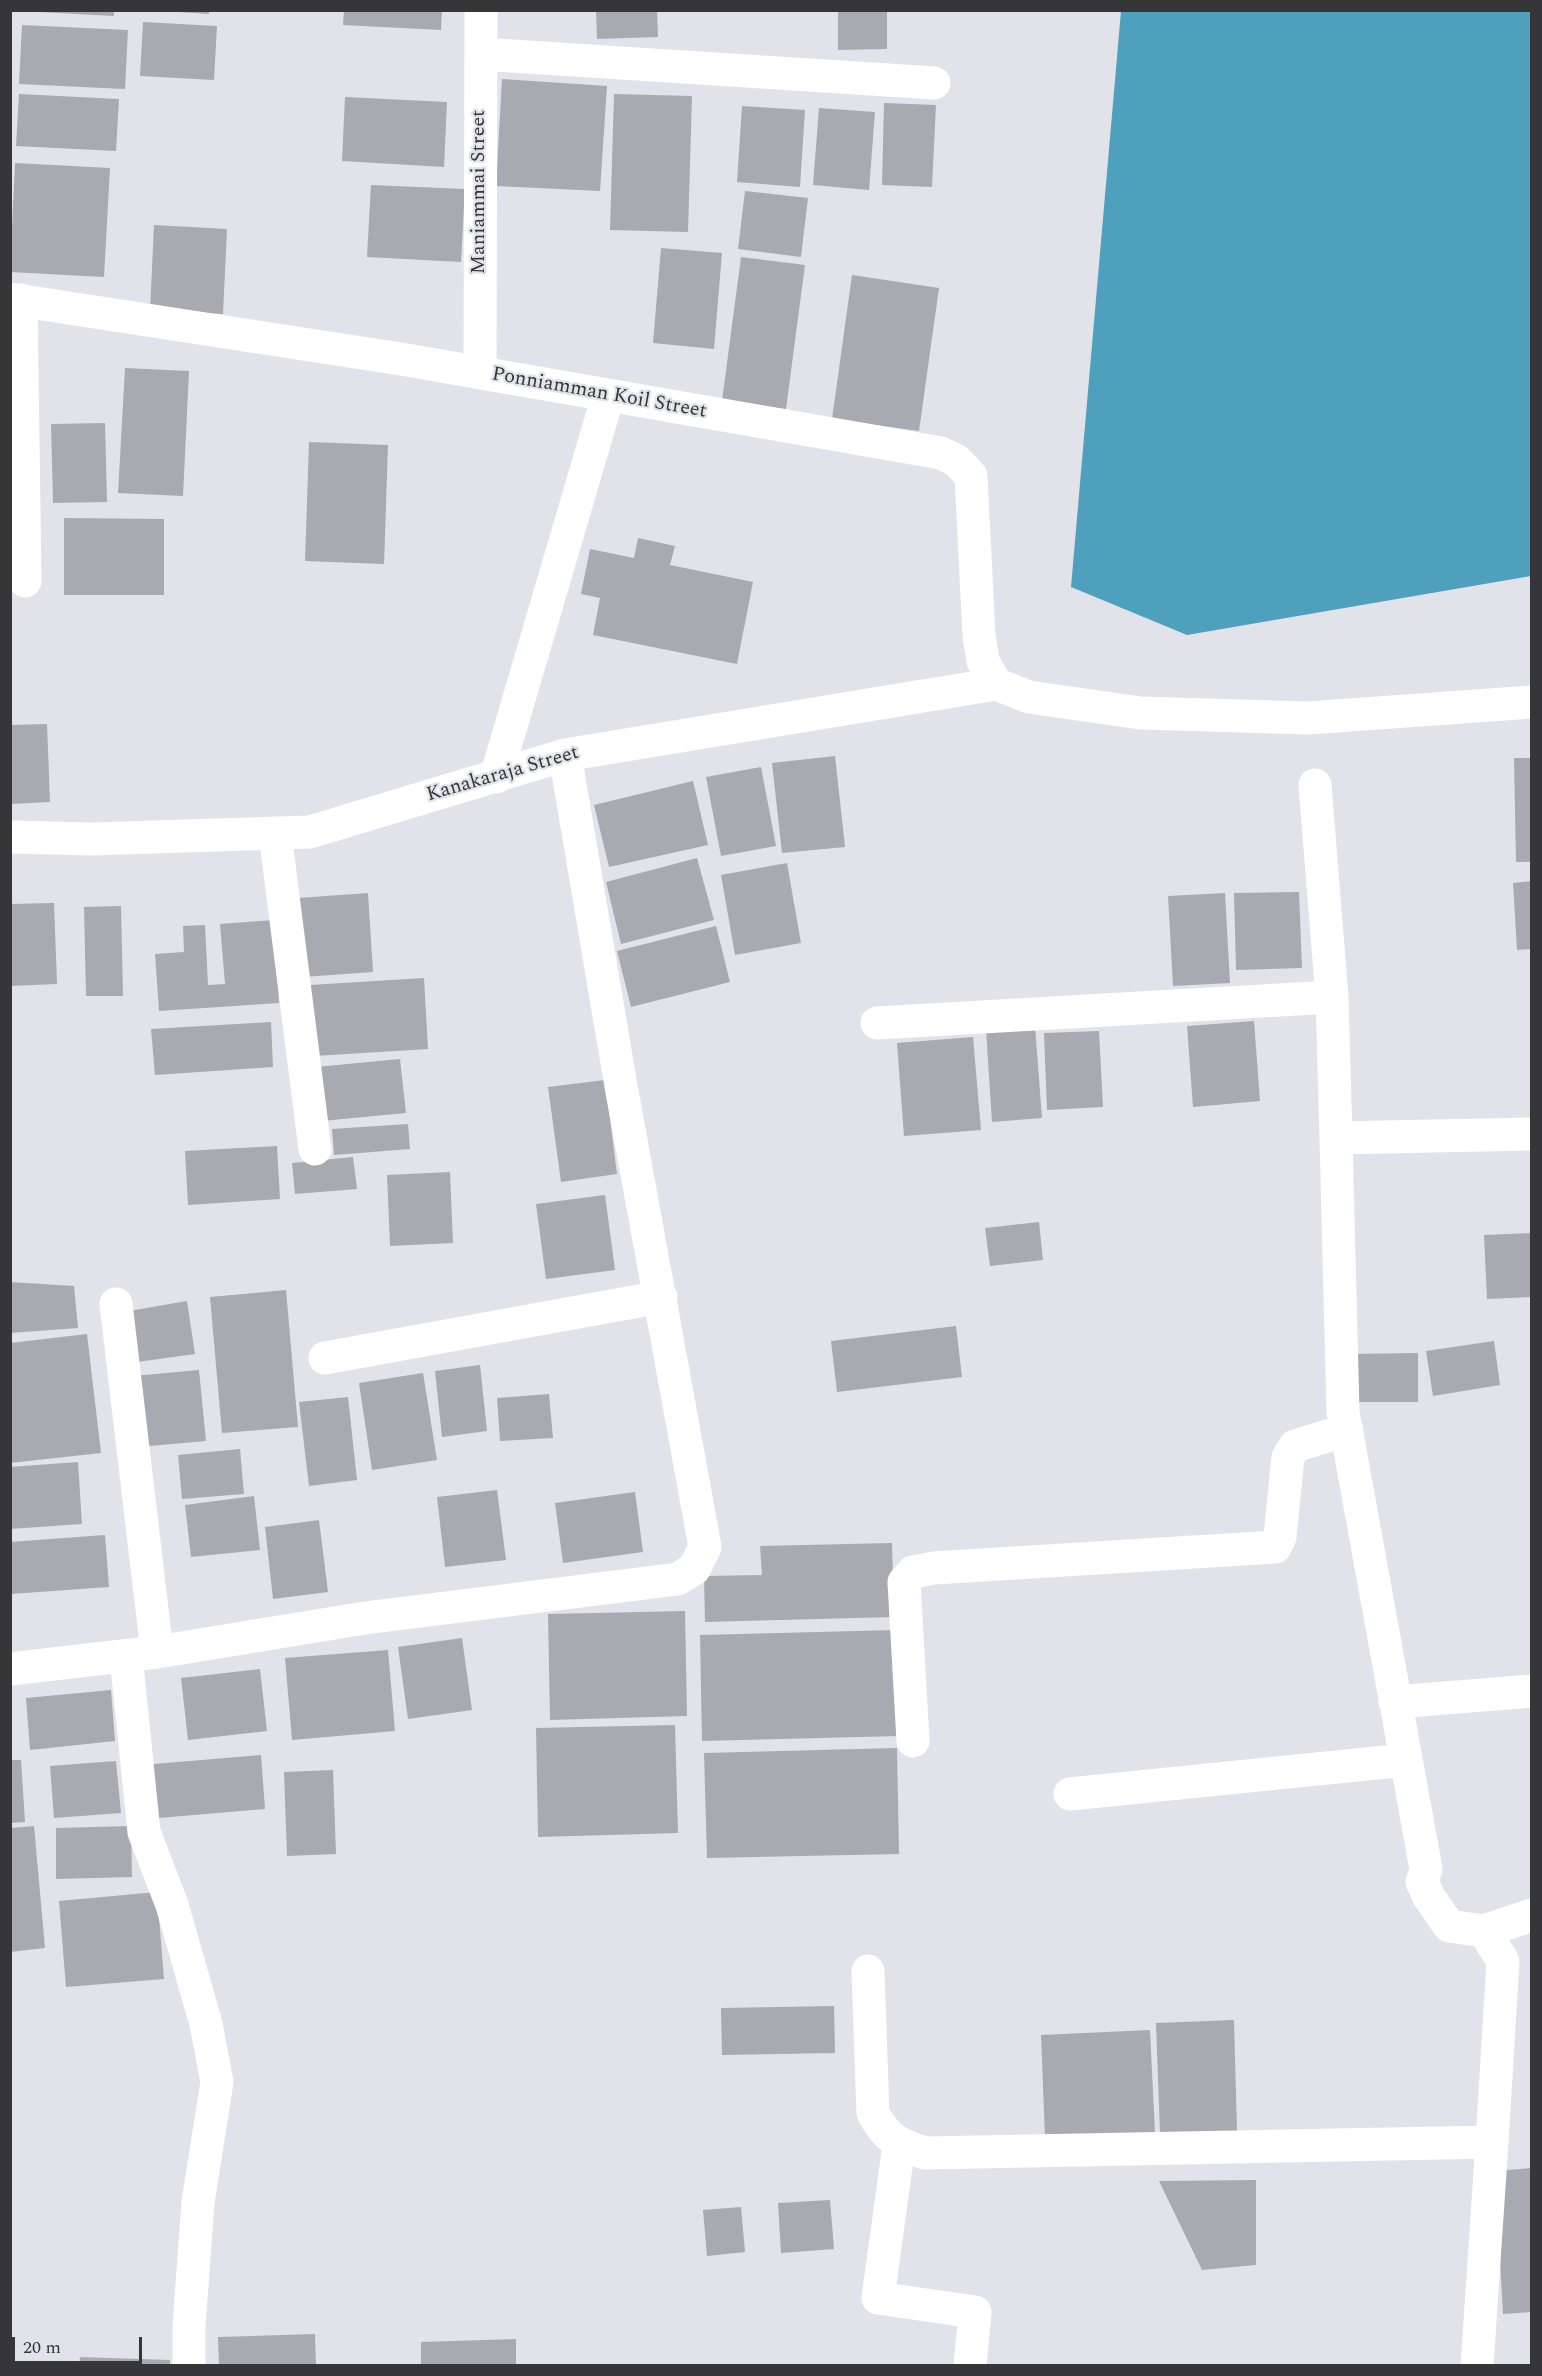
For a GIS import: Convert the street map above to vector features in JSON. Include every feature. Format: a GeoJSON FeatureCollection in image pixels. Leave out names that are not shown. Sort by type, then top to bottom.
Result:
{"type":"FeatureCollection","features":[{"type":"Feature","properties":{"kind":"street","name":"Maniammai Street"},"geometry":{"type":"LineString","coordinates":[[480,373],[481,10]]}},
{"type":"Feature","properties":{"kind":"street"},"geometry":{"type":"LineString","coordinates":[[481,54],[934,83]]}},
{"type":"Feature","properties":{"kind":"street"},"geometry":{"type":"LineString","coordinates":[[16,299],[25,581]]}},
{"type":"Feature","properties":{"kind":"street","name":"Ponniamman Koil Street"},"geometry":{"type":"LineString","coordinates":[[16,299],[480,373],[941,453],[957,461],[971,476],[979,635],[983,661],[996,684]]}},
{"type":"Feature","properties":{"kind":"street"},"geometry":{"type":"LineString","coordinates":[[496,777],[608,396]]}},
{"type":"Feature","properties":{"kind":"street"},"geometry":{"type":"LineString","coordinates":[[996,684],[1029,697],[1140,713],[1308,718],[1532,702]]}},
{"type":"Feature","properties":{"kind":"street","name":"Kanakaraja Street"},"geometry":{"type":"LineString","coordinates":[[10,837],[92,839],[310,832],[565,755],[996,684]]}},
{"type":"Feature","properties":{"kind":"street"},"geometry":{"type":"LineString","coordinates":[[10,1669],[141,1654],[365,1618],[678,1579],[694,1569],[705,1547],[621,1086],[565,755]]}},
{"type":"Feature","properties":{"kind":"street"},"geometry":{"type":"LineString","coordinates":[[1315,785],[1332,997],[1344,1412],[1426,1869],[1422,1882],[1449,1926],[1484,1931],[1532,1915]]}},
{"type":"Feature","properties":{"kind":"street"},"geometry":{"type":"LineString","coordinates":[[275,833],[315,1149]]}},
{"type":"Feature","properties":{"kind":"street"},"geometry":{"type":"LineString","coordinates":[[877,1023],[1332,997]]}},
{"type":"Feature","properties":{"kind":"street"},"geometry":{"type":"LineString","coordinates":[[1336,1138],[1532,1134]]}},
{"type":"Feature","properties":{"kind":"street"},"geometry":{"type":"LineString","coordinates":[[325,1358],[661,1297]]}},
{"type":"Feature","properties":{"kind":"street"},"geometry":{"type":"LineString","coordinates":[[116,1304],[134,1464],[141,1654],[144,1832],[175,1916],[206,2024],[217,2082],[198,2202],[189,2326],[189,2366]]}},
{"type":"Feature","properties":{"kind":"street"},"geometry":{"type":"LineString","coordinates":[[914,1741],[904,1582],[913,1572],[934,1568],[1275,1547],[1280,1537],[1288,1457],[1295,1446],[1347,1430]]}},
{"type":"Feature","properties":{"kind":"street"},"geometry":{"type":"LineString","coordinates":[[1395,1702],[1532,1691]]}},
{"type":"Feature","properties":{"kind":"street"},"geometry":{"type":"LineString","coordinates":[[1070,1794],[1406,1760]]}},
{"type":"Feature","properties":{"kind":"street"},"geometry":{"type":"LineString","coordinates":[[1477,2366],[1503,1961],[1484,1931]]}},
{"type":"Feature","properties":{"kind":"street"},"geometry":{"type":"LineString","coordinates":[[868,1971],[873,2113],[883,2131],[899,2145],[924,2153],[1492,2142]]}},
{"type":"Feature","properties":{"kind":"street"},"geometry":{"type":"LineString","coordinates":[[899,2145],[878,2298],[975,2312],[970,2366]]}},
{"type":"Feature","properties":{"kind":"water"},"geometry":{"type":"Polygon","coordinates":[[[1121,11],[1531,11],[1531,576],[1187,635],[1071,587],[1121,11]]]}},
{"type":"Feature","properties":{"kind":"building"},"geometry":{"type":"Polygon","coordinates":[[[39,10],[114,10],[114,16],[39,12],[39,10]]]}},
{"type":"Feature","properties":{"kind":"building"},"geometry":{"type":"Polygon","coordinates":[[[179,10],[209,10],[209,14],[179,12],[179,10]]]}},
{"type":"Feature","properties":{"kind":"building"},"geometry":{"type":"Polygon","coordinates":[[[344,10],[442,10],[441,30],[343,25],[344,10]]]}},
{"type":"Feature","properties":{"kind":"building"},"geometry":{"type":"Polygon","coordinates":[[[596,10],[657,10],[658,37],[597,39],[596,10]]]}},
{"type":"Feature","properties":{"kind":"building"},"geometry":{"type":"Polygon","coordinates":[[[838,10],[887,10],[887,49],[838,50],[838,10]]]}},
{"type":"Feature","properties":{"kind":"building"},"geometry":{"type":"Polygon","coordinates":[[[143,22],[217,26],[214,80],[140,76],[143,22]]]}},
{"type":"Feature","properties":{"kind":"building"},"geometry":{"type":"Polygon","coordinates":[[[22,25],[128,30],[125,89],[19,84],[22,25]]]}},
{"type":"Feature","properties":{"kind":"building"},"geometry":{"type":"Polygon","coordinates":[[[502,79],[607,86],[600,191],[496,186],[502,79]]]}},
{"type":"Feature","properties":{"kind":"building"},"geometry":{"type":"Polygon","coordinates":[[[19,94],[119,99],[116,151],[16,146],[19,94]]]}},
{"type":"Feature","properties":{"kind":"building"},"geometry":{"type":"Polygon","coordinates":[[[614,94],[692,96],[688,232],[610,230],[614,94]]]}},
{"type":"Feature","properties":{"kind":"building"},"geometry":{"type":"Polygon","coordinates":[[[345,97],[447,102],[444,167],[342,161],[345,97]]]}},
{"type":"Feature","properties":{"kind":"building"},"geometry":{"type":"Polygon","coordinates":[[[884,103],[936,105],[932,187],[882,185],[884,103]]]}},
{"type":"Feature","properties":{"kind":"building"},"geometry":{"type":"Polygon","coordinates":[[[742,106],[805,110],[800,187],[737,182],[742,106]]]}},
{"type":"Feature","properties":{"kind":"building"},"geometry":{"type":"Polygon","coordinates":[[[819,108],[875,112],[869,190],[813,185],[819,108]]]}},
{"type":"Feature","properties":{"kind":"building"},"geometry":{"type":"Polygon","coordinates":[[[15,163],[110,168],[104,277],[10,272],[15,163]]]}},
{"type":"Feature","properties":{"kind":"building"},"geometry":{"type":"Polygon","coordinates":[[[371,185],[465,189],[461,262],[367,257],[371,185]]]}},
{"type":"Feature","properties":{"kind":"building"},"geometry":{"type":"Polygon","coordinates":[[[745,191],[808,198],[801,257],[738,249],[745,191]]]}},
{"type":"Feature","properties":{"kind":"building"},"geometry":{"type":"Polygon","coordinates":[[[154,225],[227,229],[223,314],[150,311],[154,225]]]}},
{"type":"Feature","properties":{"kind":"building"},"geometry":{"type":"Polygon","coordinates":[[[661,248],[722,253],[714,349],[653,343],[661,248]]]}},
{"type":"Feature","properties":{"kind":"building"},"geometry":{"type":"Polygon","coordinates":[[[741,257],[805,265],[786,409],[722,401],[741,257]]]}},
{"type":"Feature","properties":{"kind":"building"},"geometry":{"type":"Polygon","coordinates":[[[852,275],[939,288],[919,431],[832,419],[852,275]]]}},
{"type":"Feature","properties":{"kind":"building"},"geometry":{"type":"Polygon","coordinates":[[[125,368],[189,371],[183,496],[118,493],[125,368]]]}},
{"type":"Feature","properties":{"kind":"building"},"geometry":{"type":"Polygon","coordinates":[[[105,423],[107,502],[53,503],[51,424],[105,423]]]}},
{"type":"Feature","properties":{"kind":"building"},"geometry":{"type":"Polygon","coordinates":[[[309,442],[388,445],[384,564],[305,561],[309,442]]]}},
{"type":"Feature","properties":{"kind":"building"},"geometry":{"type":"Polygon","coordinates":[[[64,518],[164,519],[164,595],[64,595],[64,518]]]}},
{"type":"Feature","properties":{"kind":"building"},"geometry":{"type":"Polygon","coordinates":[[[638,538],[675,546],[670,565],[753,582],[737,664],[593,635],[600,598],[581,594],[590,549],[634,558],[638,538]]]}},
{"type":"Feature","properties":{"kind":"building"},"geometry":{"type":"Polygon","coordinates":[[[47,724],[50,802],[10,804],[10,725],[47,724]]]}},
{"type":"Feature","properties":{"kind":"building"},"geometry":{"type":"Polygon","coordinates":[[[835,756],[845,847],[782,853],[772,763],[835,756]]]}},
{"type":"Feature","properties":{"kind":"building"},"geometry":{"type":"Polygon","coordinates":[[[1514,758],[1532,758],[1532,862],[1516,862],[1514,758]]]}},
{"type":"Feature","properties":{"kind":"building"},"geometry":{"type":"Polygon","coordinates":[[[761,767],[776,846],[721,856],[706,777],[761,767]]]}},
{"type":"Feature","properties":{"kind":"building"},"geometry":{"type":"Polygon","coordinates":[[[693,781],[708,845],[609,867],[594,805],[693,781]]]}},
{"type":"Feature","properties":{"kind":"building"},"geometry":{"type":"Polygon","coordinates":[[[697,858],[714,920],[621,944],[606,882],[697,858]]]}},
{"type":"Feature","properties":{"kind":"building"},"geometry":{"type":"Polygon","coordinates":[[[787,863],[801,943],[735,955],[721,875],[787,863]]]}},
{"type":"Feature","properties":{"kind":"building"},"geometry":{"type":"Polygon","coordinates":[[[1532,881],[1532,949],[1517,950],[1513,883],[1532,881]]]}},
{"type":"Feature","properties":{"kind":"building"},"geometry":{"type":"Polygon","coordinates":[[[1299,892],[1302,968],[1236,970],[1234,893],[1299,892]]]}},
{"type":"Feature","properties":{"kind":"building"},"geometry":{"type":"Polygon","coordinates":[[[368,893],[373,972],[303,977],[298,898],[368,893]]]}},
{"type":"Feature","properties":{"kind":"building"},"geometry":{"type":"Polygon","coordinates":[[[1225,893],[1230,983],[1173,986],[1168,896],[1225,893]]]}},
{"type":"Feature","properties":{"kind":"building"},"geometry":{"type":"Polygon","coordinates":[[[54,903],[57,984],[10,986],[10,904],[54,903]]]}},
{"type":"Feature","properties":{"kind":"building"},"geometry":{"type":"Polygon","coordinates":[[[121,906],[123,996],[86,996],[84,907],[121,906]]]}},
{"type":"Feature","properties":{"kind":"building"},"geometry":{"type":"Polygon","coordinates":[[[274,920],[279,1003],[159,1011],[155,954],[184,952],[183,926],[205,925],[208,985],[225,984],[220,924],[274,920]]]}},
{"type":"Feature","properties":{"kind":"building"},"geometry":{"type":"Polygon","coordinates":[[[716,926],[730,982],[631,1007],[617,951],[716,926]]]}},
{"type":"Feature","properties":{"kind":"building"},"geometry":{"type":"Polygon","coordinates":[[[424,978],[428,1049],[314,1056],[310,985],[424,978]]]}},
{"type":"Feature","properties":{"kind":"building"},"geometry":{"type":"Polygon","coordinates":[[[1254,1021],[1260,1101],[1193,1107],[1187,1026],[1254,1021]]]}},
{"type":"Feature","properties":{"kind":"building"},"geometry":{"type":"Polygon","coordinates":[[[271,1022],[273,1067],[155,1075],[151,1029],[271,1022]]]}},
{"type":"Feature","properties":{"kind":"building"},"geometry":{"type":"Polygon","coordinates":[[[1035,1026],[1042,1118],[992,1122],[986,1030],[1035,1026]]]}},
{"type":"Feature","properties":{"kind":"building"},"geometry":{"type":"Polygon","coordinates":[[[1099,1031],[1103,1107],[1047,1110],[1044,1033],[1099,1031]]]}},
{"type":"Feature","properties":{"kind":"building"},"geometry":{"type":"Polygon","coordinates":[[[973,1037],[981,1130],[904,1136],[897,1043],[973,1037]]]}},
{"type":"Feature","properties":{"kind":"building"},"geometry":{"type":"Polygon","coordinates":[[[400,1059],[406,1113],[322,1121],[316,1067],[400,1059]]]}},
{"type":"Feature","properties":{"kind":"building"},"geometry":{"type":"Polygon","coordinates":[[[605,1080],[617,1174],[561,1182],[548,1087],[605,1080]]]}},
{"type":"Feature","properties":{"kind":"building"},"geometry":{"type":"Polygon","coordinates":[[[408,1124],[410,1149],[334,1155],[332,1129],[408,1124]]]}},
{"type":"Feature","properties":{"kind":"building"},"geometry":{"type":"Polygon","coordinates":[[[277,1146],[280,1199],[188,1205],[185,1151],[277,1146]]]}},
{"type":"Feature","properties":{"kind":"building"},"geometry":{"type":"Polygon","coordinates":[[[353,1157],[357,1189],[295,1194],[292,1163],[353,1157]]]}},
{"type":"Feature","properties":{"kind":"building"},"geometry":{"type":"Polygon","coordinates":[[[450,1172],[453,1243],[390,1246],[387,1175],[450,1172]]]}},
{"type":"Feature","properties":{"kind":"building"},"geometry":{"type":"Polygon","coordinates":[[[605,1195],[615,1270],[546,1279],[536,1204],[605,1195]]]}},
{"type":"Feature","properties":{"kind":"building"},"geometry":{"type":"Polygon","coordinates":[[[1039,1222],[1043,1260],[990,1266],[985,1228],[1039,1222]]]}},
{"type":"Feature","properties":{"kind":"building"},"geometry":{"type":"Polygon","coordinates":[[[1532,1233],[1532,1297],[1487,1299],[1484,1235],[1532,1233]]]}},
{"type":"Feature","properties":{"kind":"building"},"geometry":{"type":"Polygon","coordinates":[[[10,1282],[74,1286],[78,1328],[10,1333],[10,1282]]]}},
{"type":"Feature","properties":{"kind":"building"},"geometry":{"type":"Polygon","coordinates":[[[286,1290],[298,1427],[222,1433],[210,1297],[286,1290]]]}},
{"type":"Feature","properties":{"kind":"building"},"geometry":{"type":"Polygon","coordinates":[[[187,1301],[195,1354],[137,1362],[129,1311],[187,1301]]]}},
{"type":"Feature","properties":{"kind":"building"},"geometry":{"type":"Polygon","coordinates":[[[956,1326],[962,1377],[837,1392],[831,1341],[956,1326]]]}},
{"type":"Feature","properties":{"kind":"building"},"geometry":{"type":"Polygon","coordinates":[[[87,1334],[101,1453],[10,1463],[10,1343],[87,1334]]]}},
{"type":"Feature","properties":{"kind":"building"},"geometry":{"type":"Polygon","coordinates":[[[1494,1341],[1500,1385],[1433,1396],[1426,1351],[1494,1341]]]}},
{"type":"Feature","properties":{"kind":"building"},"geometry":{"type":"Polygon","coordinates":[[[1418,1353],[1418,1402],[1353,1402],[1352,1354],[1418,1353]]]}},
{"type":"Feature","properties":{"kind":"building"},"geometry":{"type":"Polygon","coordinates":[[[480,1365],[487,1431],[442,1437],[435,1371],[480,1365]]]}},
{"type":"Feature","properties":{"kind":"building"},"geometry":{"type":"Polygon","coordinates":[[[199,1370],[206,1441],[139,1447],[133,1376],[199,1370]]]}},
{"type":"Feature","properties":{"kind":"building"},"geometry":{"type":"Polygon","coordinates":[[[423,1373],[437,1460],[372,1470],[359,1383],[423,1373]]]}},
{"type":"Feature","properties":{"kind":"building"},"geometry":{"type":"Polygon","coordinates":[[[549,1394],[553,1438],[500,1441],[497,1398],[549,1394]]]}},
{"type":"Feature","properties":{"kind":"building"},"geometry":{"type":"Polygon","coordinates":[[[348,1397],[357,1480],[309,1486],[299,1402],[348,1397]]]}},
{"type":"Feature","properties":{"kind":"building"},"geometry":{"type":"Polygon","coordinates":[[[240,1449],[244,1494],[182,1499],[178,1455],[240,1449]]]}},
{"type":"Feature","properties":{"kind":"building"},"geometry":{"type":"Polygon","coordinates":[[[78,1462],[82,1524],[10,1529],[10,1467],[78,1462]]]}},
{"type":"Feature","properties":{"kind":"building"},"geometry":{"type":"Polygon","coordinates":[[[497,1490],[506,1560],[445,1567],[437,1497],[497,1490]]]}},
{"type":"Feature","properties":{"kind":"building"},"geometry":{"type":"Polygon","coordinates":[[[635,1492],[643,1552],[563,1563],[555,1503],[635,1492]]]}},
{"type":"Feature","properties":{"kind":"building"},"geometry":{"type":"Polygon","coordinates":[[[254,1496],[260,1550],[191,1557],[185,1505],[254,1496]]]}},
{"type":"Feature","properties":{"kind":"building"},"geometry":{"type":"Polygon","coordinates":[[[319,1520],[328,1592],[273,1599],[265,1527],[319,1520]]]}},
{"type":"Feature","properties":{"kind":"building"},"geometry":{"type":"Polygon","coordinates":[[[105,1535],[109,1587],[11,1594],[10,1542],[105,1535]]]}},
{"type":"Feature","properties":{"kind":"building"},"geometry":{"type":"Polygon","coordinates":[[[892,1543],[894,1617],[705,1622],[704,1576],[762,1575],[760,1546],[892,1543]]]}},
{"type":"Feature","properties":{"kind":"building"},"geometry":{"type":"Polygon","coordinates":[[[685,1611],[687,1716],[550,1720],[548,1614],[685,1611]]]}},
{"type":"Feature","properties":{"kind":"building"},"geometry":{"type":"Polygon","coordinates":[[[896,1630],[899,1736],[702,1741],[700,1635],[896,1630]]]}},
{"type":"Feature","properties":{"kind":"building"},"geometry":{"type":"Polygon","coordinates":[[[462,1638],[472,1710],[408,1719],[398,1647],[462,1638]]]}},
{"type":"Feature","properties":{"kind":"building"},"geometry":{"type":"Polygon","coordinates":[[[388,1650],[395,1731],[292,1740],[285,1658],[388,1650]]]}},
{"type":"Feature","properties":{"kind":"building"},"geometry":{"type":"Polygon","coordinates":[[[260,1669],[267,1731],[188,1740],[181,1678],[260,1669]]]}},
{"type":"Feature","properties":{"kind":"building"},"geometry":{"type":"Polygon","coordinates":[[[111,1690],[115,1741],[30,1750],[26,1698],[111,1690]]]}},
{"type":"Feature","properties":{"kind":"building"},"geometry":{"type":"Polygon","coordinates":[[[675,1725],[678,1833],[538,1837],[536,1728],[675,1725]]]}},
{"type":"Feature","properties":{"kind":"building"},"geometry":{"type":"Polygon","coordinates":[[[897,1748],[899,1854],[707,1858],[704,1753],[897,1748]]]}},
{"type":"Feature","properties":{"kind":"building"},"geometry":{"type":"Polygon","coordinates":[[[261,1755],[265,1809],[147,1819],[142,1765],[261,1755]]]}},
{"type":"Feature","properties":{"kind":"building"},"geometry":{"type":"Polygon","coordinates":[[[10,1760],[21,1760],[25,1822],[10,1823],[10,1760]]]}},
{"type":"Feature","properties":{"kind":"building"},"geometry":{"type":"Polygon","coordinates":[[[116,1761],[121,1813],[54,1818],[50,1766],[116,1761]]]}},
{"type":"Feature","properties":{"kind":"building"},"geometry":{"type":"Polygon","coordinates":[[[333,1770],[336,1854],[287,1856],[284,1772],[333,1770]]]}},
{"type":"Feature","properties":{"kind":"building"},"geometry":{"type":"Polygon","coordinates":[[[34,1826],[45,1948],[10,1952],[10,1828],[34,1826]]]}},
{"type":"Feature","properties":{"kind":"building"},"geometry":{"type":"Polygon","coordinates":[[[131,1826],[132,1877],[56,1879],[56,1828],[131,1826]]]}},
{"type":"Feature","properties":{"kind":"building"},"geometry":{"type":"Polygon","coordinates":[[[157,1892],[164,1979],[66,1987],[59,1901],[157,1892]]]}},
{"type":"Feature","properties":{"kind":"building"},"geometry":{"type":"Polygon","coordinates":[[[834,2006],[835,2053],[722,2055],[721,2008],[834,2006]]]}},
{"type":"Feature","properties":{"kind":"building"},"geometry":{"type":"Polygon","coordinates":[[[1234,2020],[1237,2131],[1160,2133],[1156,2023],[1234,2020]]]}},
{"type":"Feature","properties":{"kind":"building"},"geometry":{"type":"Polygon","coordinates":[[[1150,2030],[1155,2133],[1045,2138],[1041,2035],[1150,2030]]]}},
{"type":"Feature","properties":{"kind":"building"},"geometry":{"type":"Polygon","coordinates":[[[1532,2168],[1532,2312],[1503,2314],[1495,2171],[1532,2168]]]}},
{"type":"Feature","properties":{"kind":"building"},"geometry":{"type":"Polygon","coordinates":[[[1256,2180],[1256,2265],[1202,2270],[1159,2181],[1256,2180]]]}},
{"type":"Feature","properties":{"kind":"building"},"geometry":{"type":"Polygon","coordinates":[[[830,2200],[834,2249],[781,2253],[778,2203],[830,2200]]]}},
{"type":"Feature","properties":{"kind":"building"},"geometry":{"type":"Polygon","coordinates":[[[741,2207],[745,2252],[707,2256],[703,2210],[741,2207]]]}},
{"type":"Feature","properties":{"kind":"building"},"geometry":{"type":"Polygon","coordinates":[[[315,2334],[316,2366],[219,2366],[218,2337],[315,2334]]]}},
{"type":"Feature","properties":{"kind":"building"},"geometry":{"type":"Polygon","coordinates":[[[516,2339],[516,2366],[421,2366],[421,2342],[516,2339]]]}},
{"type":"Feature","properties":{"kind":"building"},"geometry":{"type":"Polygon","coordinates":[[[80,2357],[170,2360],[170,2366],[79,2366],[80,2357]]]}}]}
